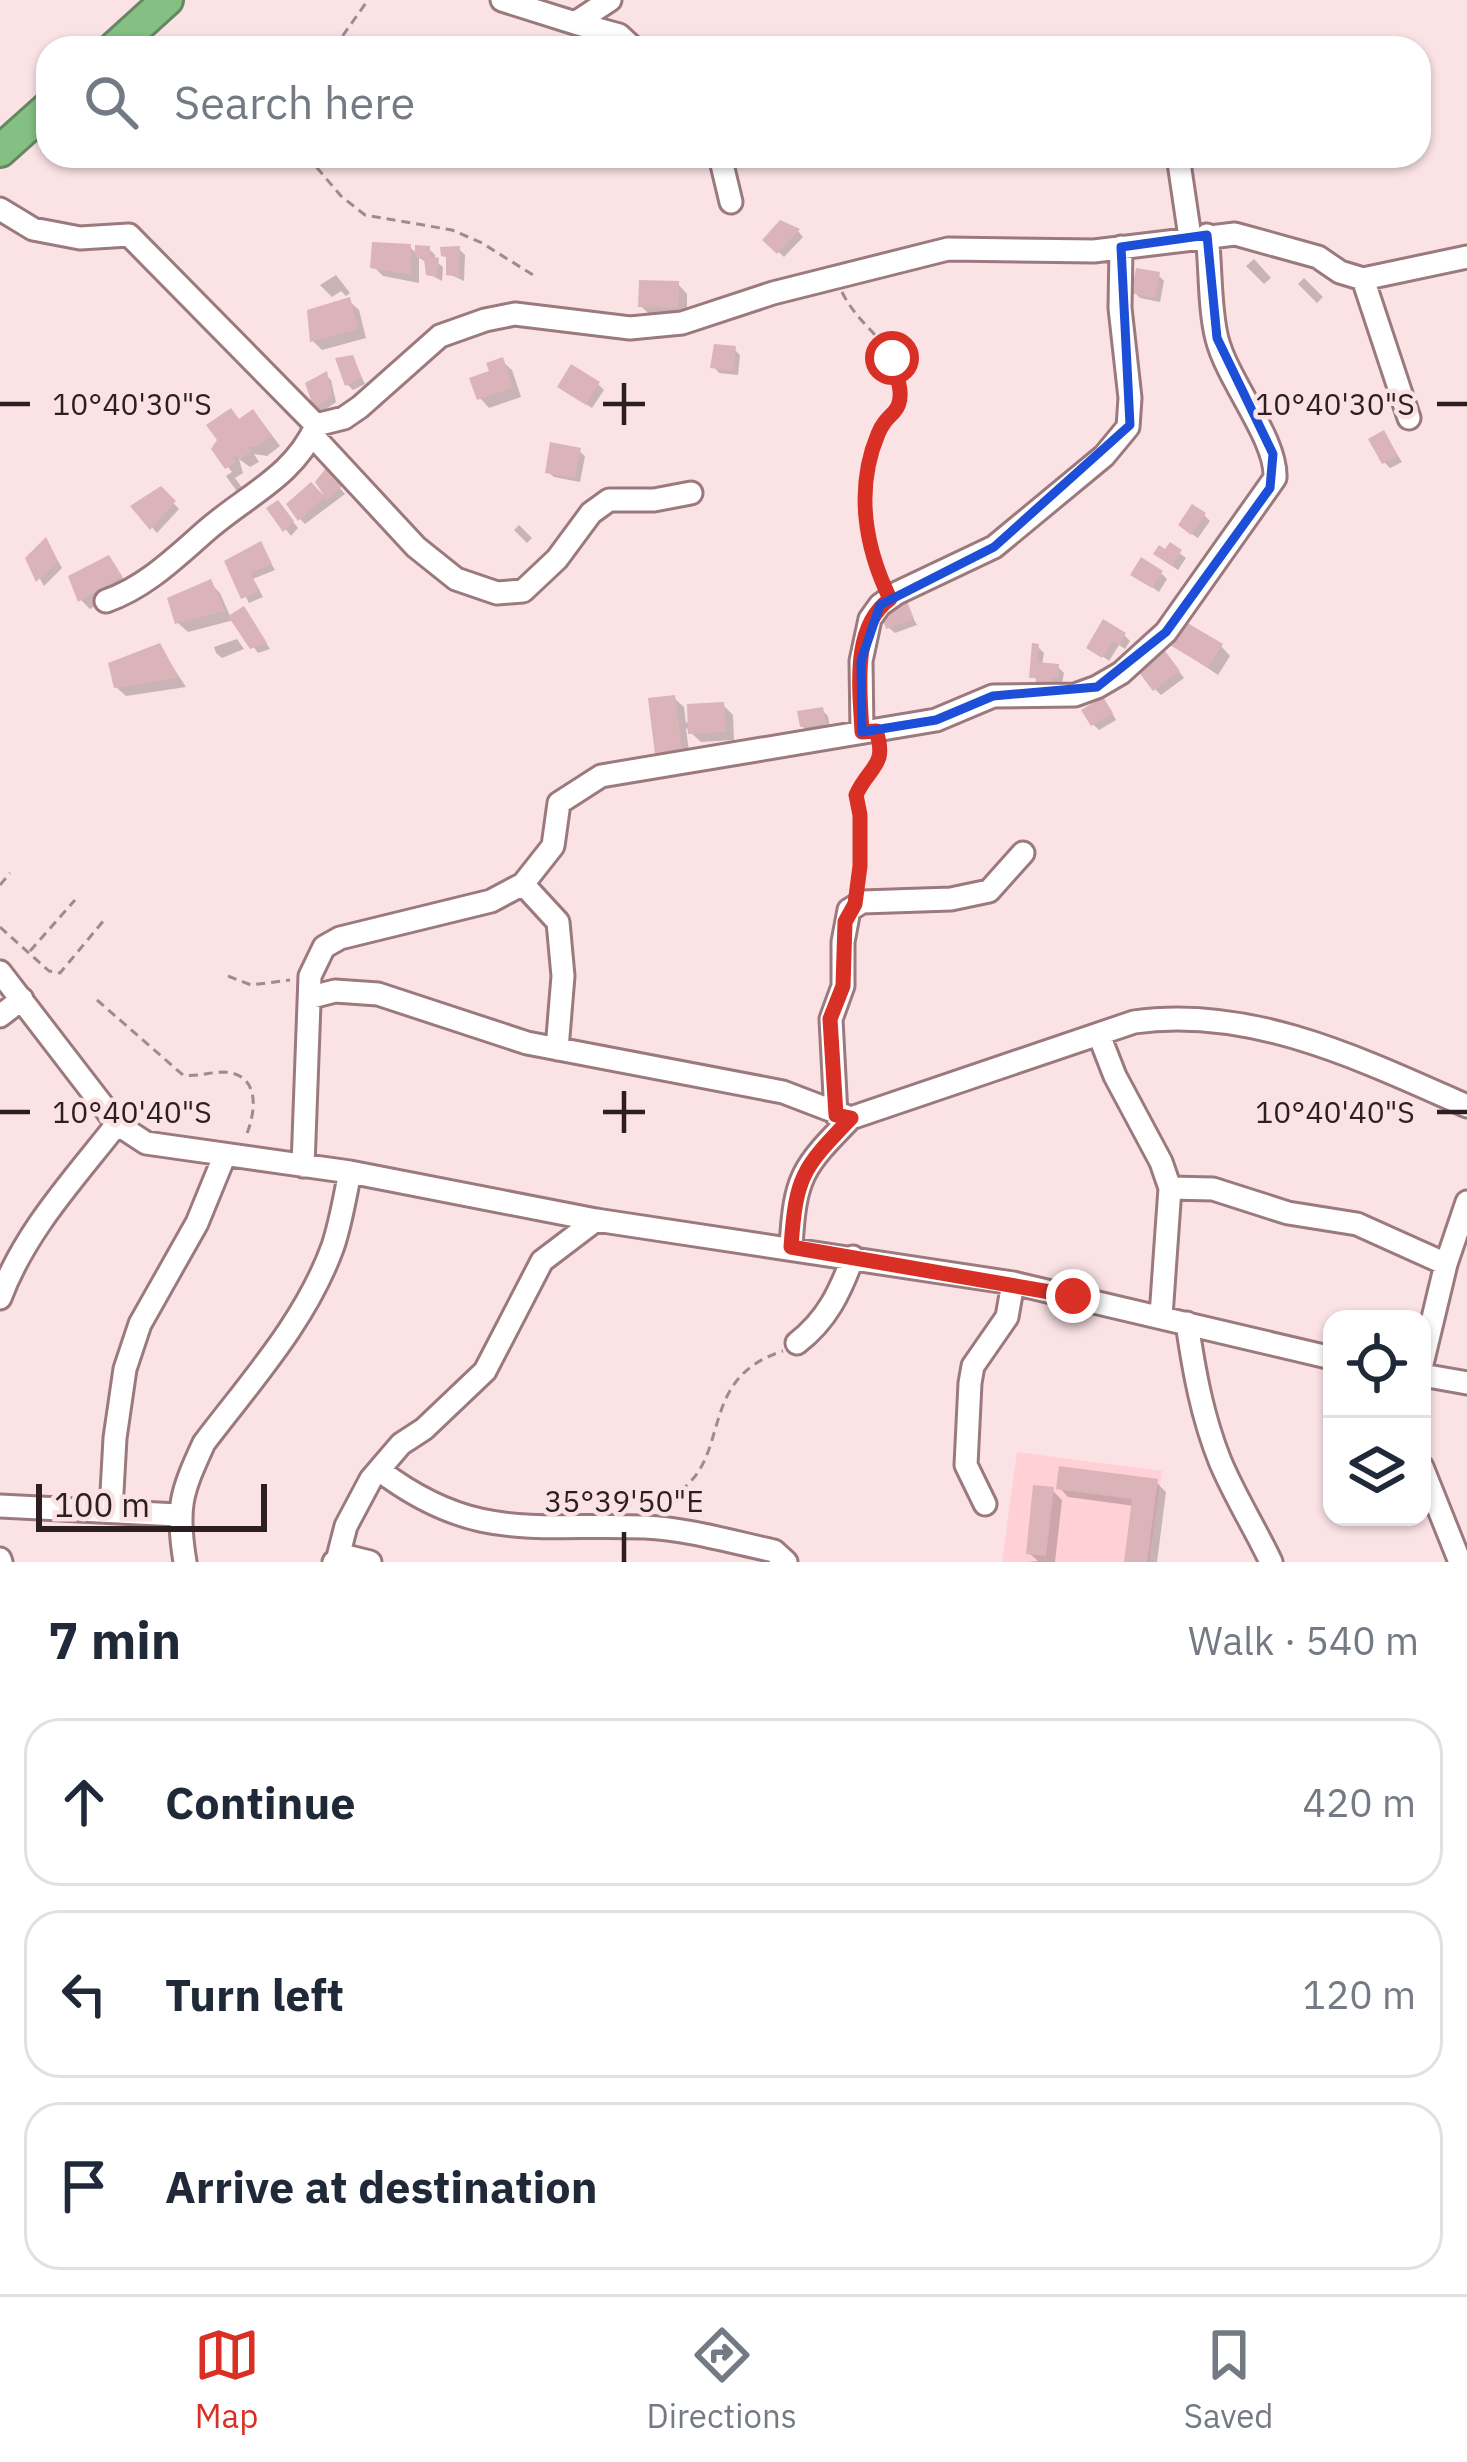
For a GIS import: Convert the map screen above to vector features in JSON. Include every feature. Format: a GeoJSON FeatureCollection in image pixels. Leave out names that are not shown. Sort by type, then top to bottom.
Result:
{"type":"FeatureCollection","features":[{"type":"Feature","properties":{"kind":"highway"},"geometry":{"type":"LineString","coordinates":[[127,36],[167,0]]}},
{"type":"Feature","properties":{"kind":"highway"},"geometry":{"type":"LineString","coordinates":[[0,151],[36,119]]}},
{"type":"Feature","properties":{"kind":"street"},"geometry":{"type":"LineString","coordinates":[[502,0],[620,36]]}},
{"type":"Feature","properties":{"kind":"street"},"geometry":{"type":"LineString","coordinates":[[575,23],[610,0]]}},
{"type":"Feature","properties":{"kind":"street"},"geometry":{"type":"LineString","coordinates":[[723,168],[731,202]]}},
{"type":"Feature","properties":{"kind":"street"},"geometry":{"type":"LineString","coordinates":[[303,1166],[311,986],[324,947],[340,938],[491,901],[523,884],[553,846],[559,803],[601,776],[937,720],[993,696],[1076,695],[1121,673],[1166,632],[1275,478],[1273,454],[1234,382],[1217,338],[1181,168]]}},
{"type":"Feature","properties":{"kind":"street"},"geometry":{"type":"LineString","coordinates":[[0,209],[33,229],[80,238],[129,235],[314,430],[416,547],[457,580],[497,593],[523,592],[557,559],[591,513],[609,500],[655,500],[691,493]]}},
{"type":"Feature","properties":{"kind":"street"},"geometry":{"type":"LineString","coordinates":[[106,601],[166,567],[264,491],[304,450],[314,430],[344,418],[440,336],[485,320],[515,314],[630,328],[682,323],[835,276],[948,250],[1094,251],[1235,234],[1287,247],[1363,279],[1467,256]]}},
{"type":"Feature","properties":{"kind":"street"},"geometry":{"type":"LineString","coordinates":[[869,732],[861,661],[870,619],[890,599],[994,547],[1104,456],[1128,427],[1120,247]]}},
{"type":"Feature","properties":{"kind":"street"},"geometry":{"type":"LineString","coordinates":[[1363,279],[1409,418]]}},
{"type":"Feature","properties":{"kind":"street"},"geometry":{"type":"LineString","coordinates":[[844,1116],[830,1019],[843,986],[845,922],[855,904],[951,899],[989,891],[1023,853]]}},
{"type":"Feature","properties":{"kind":"street"},"geometry":{"type":"LineString","coordinates":[[523,884],[558,922],[563,976],[556,1049]]}},
{"type":"Feature","properties":{"kind":"street"},"geometry":{"type":"LineString","coordinates":[[0,972],[118,1124],[146,1143],[350,1172],[596,1220],[1013,1283],[1323,1356]]}},
{"type":"Feature","properties":{"kind":"street"},"geometry":{"type":"LineString","coordinates":[[311,986],[378,994],[556,1049],[783,1092],[844,1116]]}},
{"type":"Feature","properties":{"kind":"street"},"geometry":{"type":"LineString","coordinates":[[0,1016],[22,999]]}},
{"type":"Feature","properties":{"kind":"street"},"geometry":{"type":"LineString","coordinates":[[791,1247],[797,1185],[844,1116],[1154,1019],[1211,1019],[1355,1057],[1467,1106]]}},
{"type":"Feature","properties":{"kind":"street"},"geometry":{"type":"LineString","coordinates":[[1100,1035],[1170,1188],[1161,1316]]}},
{"type":"Feature","properties":{"kind":"street"},"geometry":{"type":"LineString","coordinates":[[0,1298],[21,1250],[118,1124]]}},
{"type":"Feature","properties":{"kind":"street"},"geometry":{"type":"LineString","coordinates":[[111,1510],[124,1369],[140,1324],[230,1158]]}},
{"type":"Feature","properties":{"kind":"street"},"geometry":{"type":"LineString","coordinates":[[185,1562],[180,1501],[203,1443],[290,1331],[332,1247],[350,1172]]}},
{"type":"Feature","properties":{"kind":"street"},"geometry":{"type":"LineString","coordinates":[[1170,1188],[1214,1189],[1288,1213],[1357,1224],[1447,1264]]}},
{"type":"Feature","properties":{"kind":"street"},"geometry":{"type":"LineString","coordinates":[[1431,1328],[1467,1202]]}},
{"type":"Feature","properties":{"kind":"street"},"geometry":{"type":"LineString","coordinates":[[335,1562],[357,1502],[379,1470],[401,1444],[424,1430],[485,1370],[542,1261],[596,1220]]}},
{"type":"Feature","properties":{"kind":"street"},"geometry":{"type":"LineString","coordinates":[[797,1343],[828,1311],[853,1257]]}},
{"type":"Feature","properties":{"kind":"street"},"geometry":{"type":"LineString","coordinates":[[986,1504],[966,1465],[970,1383],[973,1366],[1007,1317],[1013,1283]]}},
{"type":"Feature","properties":{"kind":"street"},"geometry":{"type":"LineString","coordinates":[[1187,1323],[1195,1380],[1222,1466],[1271,1562]]}},
{"type":"Feature","properties":{"kind":"street"},"geometry":{"type":"LineString","coordinates":[[1431,1377],[1467,1383]]}},
{"type":"Feature","properties":{"kind":"street"},"geometry":{"type":"LineString","coordinates":[[379,1470],[430,1505],[474,1522],[528,1528],[650,1527],[774,1551],[786,1562]]}},
{"type":"Feature","properties":{"kind":"street"},"geometry":{"type":"LineString","coordinates":[[1431,1490],[1460,1562]]}},
{"type":"Feature","properties":{"kind":"street"},"geometry":{"type":"LineString","coordinates":[[0,1506],[178,1515]]}},
{"type":"Feature","properties":{"kind":"street"},"geometry":{"type":"LineString","coordinates":[[335,1562],[350,1557],[370,1562]]}},
{"type":"Feature","properties":{"kind":"path"},"geometry":{"type":"LineString","coordinates":[[342,36],[368,0]]}},
{"type":"Feature","properties":{"kind":"path"},"geometry":{"type":"LineString","coordinates":[[317,168],[365,215],[452,230],[533,275]]}},
{"type":"Feature","properties":{"kind":"path"},"geometry":{"type":"LineString","coordinates":[[835,276],[854,314],[888,349],[901,397],[899,408],[877,436],[864,503],[864,525],[890,599]]}},
{"type":"Feature","properties":{"kind":"path"},"geometry":{"type":"LineString","coordinates":[[855,904],[861,831],[856,795],[881,759],[869,732]]}},
{"type":"Feature","properties":{"kind":"path"},"geometry":{"type":"LineString","coordinates":[[0,885],[10,874]]}},
{"type":"Feature","properties":{"kind":"path"},"geometry":{"type":"LineString","coordinates":[[29,952],[75,900]]}},
{"type":"Feature","properties":{"kind":"path"},"geometry":{"type":"LineString","coordinates":[[0,926],[49,971],[60,973],[105,919]]}},
{"type":"Feature","properties":{"kind":"path"},"geometry":{"type":"LineString","coordinates":[[228,976],[251,985],[311,986]]}},
{"type":"Feature","properties":{"kind":"path"},"geometry":{"type":"LineString","coordinates":[[97,1000],[183,1076],[228,1072],[244,1082],[256,1109],[230,1158]]}},
{"type":"Feature","properties":{"kind":"path"},"geometry":{"type":"LineString","coordinates":[[604,1526],[624,1507],[677,1493],[690,1484],[734,1386],[756,1362],[797,1343]]}},
{"type":"Feature","properties":{"kind":"highlighted area"},"geometry":{"type":"Polygon","coordinates":[[[1207,235],[1217,338],[1273,454],[1270,488],[1166,632],[1097,687],[993,696],[936,720],[862,732],[861,661],[880,605],[994,547],[1130,425],[1121,247],[1207,235]]]}},
{"type":"Feature","properties":{"kind":"shaded area"},"geometry":{"type":"Polygon","coordinates":[[[1017,1452],[1162,1471],[1149,1562],[1002,1562],[1017,1452]]]}},
{"type":"Feature","properties":{"kind":"building"},"geometry":{"type":"Polygon","coordinates":[[[780,220],[800,229],[777,254],[762,240],[780,220]]]}},
{"type":"Feature","properties":{"kind":"building"},"geometry":{"type":"Polygon","coordinates":[[[372,242],[411,244],[411,275],[370,268],[372,242]]]}},
{"type":"Feature","properties":{"kind":"building"},"geometry":{"type":"Polygon","coordinates":[[[415,245],[430,246],[430,256],[439,258],[437,277],[426,275],[424,259],[415,257],[415,245]]]}},
{"type":"Feature","properties":{"kind":"building"},"geometry":{"type":"Polygon","coordinates":[[[460,246],[459,277],[446,275],[446,257],[441,256],[440,247],[460,246]]]}},
{"type":"Feature","properties":{"kind":"building"},"geometry":{"type":"Polygon","coordinates":[[[1136,268],[1160,272],[1155,298],[1131,293],[1136,268]]]}},
{"type":"Feature","properties":{"kind":"building"},"geometry":{"type":"Polygon","coordinates":[[[639,280],[679,281],[678,308],[638,307],[639,280]]]}},
{"type":"Feature","properties":{"kind":"building"},"geometry":{"type":"Polygon","coordinates":[[[350,297],[358,329],[310,342],[307,310],[350,297]]]}},
{"type":"Feature","properties":{"kind":"building"},"geometry":{"type":"Polygon","coordinates":[[[714,344],[736,346],[733,371],[710,368],[714,344]]]}},
{"type":"Feature","properties":{"kind":"building"},"geometry":{"type":"Polygon","coordinates":[[[353,355],[362,378],[345,386],[335,358],[353,355]]]}},
{"type":"Feature","properties":{"kind":"building"},"geometry":{"type":"Polygon","coordinates":[[[503,357],[513,388],[477,400],[469,378],[489,371],[486,363],[503,357]]]}},
{"type":"Feature","properties":{"kind":"building"},"geometry":{"type":"Polygon","coordinates":[[[571,364],[600,382],[586,405],[557,387],[571,364]]]}},
{"type":"Feature","properties":{"kind":"building"},"geometry":{"type":"Polygon","coordinates":[[[327,371],[332,396],[314,409],[305,383],[327,371]]]}},
{"type":"Feature","properties":{"kind":"building"},"geometry":{"type":"Polygon","coordinates":[[[231,408],[239,419],[253,409],[272,436],[256,447],[248,446],[251,452],[239,459],[233,455],[235,463],[225,469],[211,449],[217,440],[206,425],[231,408]]]}},
{"type":"Feature","properties":{"kind":"building"},"geometry":{"type":"Polygon","coordinates":[[[1384,430],[1398,456],[1382,464],[1368,439],[1384,430]]]}},
{"type":"Feature","properties":{"kind":"building"},"geometry":{"type":"Polygon","coordinates":[[[550,442],[581,448],[575,478],[545,473],[550,442]]]}},
{"type":"Feature","properties":{"kind":"building"},"geometry":{"type":"Polygon","coordinates":[[[326,468],[342,486],[327,500],[315,482],[326,468]]]}},
{"type":"Feature","properties":{"kind":"building"},"geometry":{"type":"Polygon","coordinates":[[[311,482],[325,497],[298,521],[286,504],[311,482]]]}},
{"type":"Feature","properties":{"kind":"building"},"geometry":{"type":"Polygon","coordinates":[[[161,486],[176,501],[150,530],[130,506],[161,486]]]}},
{"type":"Feature","properties":{"kind":"building"},"geometry":{"type":"Polygon","coordinates":[[[278,500],[294,521],[283,532],[266,508],[278,500]]]}},
{"type":"Feature","properties":{"kind":"building"},"geometry":{"type":"Polygon","coordinates":[[[1192,504],[1206,513],[1191,535],[1178,525],[1192,504]]]}},
{"type":"Feature","properties":{"kind":"building"},"geometry":{"type":"Polygon","coordinates":[[[46,537],[58,561],[36,582],[25,558],[46,537]]]}},
{"type":"Feature","properties":{"kind":"building"},"geometry":{"type":"Polygon","coordinates":[[[261,541],[272,564],[250,573],[260,591],[241,599],[224,561],[261,541]]]}},
{"type":"Feature","properties":{"kind":"building"},"geometry":{"type":"Polygon","coordinates":[[[1170,542],[1182,550],[1172,566],[1153,554],[1159,545],[1165,549],[1170,542]]]}},
{"type":"Feature","properties":{"kind":"building"},"geometry":{"type":"Polygon","coordinates":[[[109,555],[122,576],[78,602],[68,576],[109,555]]]}},
{"type":"Feature","properties":{"kind":"building"},"geometry":{"type":"Polygon","coordinates":[[[1141,557],[1163,571],[1152,588],[1130,575],[1141,557]]]}},
{"type":"Feature","properties":{"kind":"building"},"geometry":{"type":"Polygon","coordinates":[[[211,579],[225,611],[175,624],[167,598],[211,579]]]}},
{"type":"Feature","properties":{"kind":"building"},"geometry":{"type":"Polygon","coordinates":[[[907,601],[914,619],[886,629],[880,611],[907,601]]]}},
{"type":"Feature","properties":{"kind":"building"},"geometry":{"type":"Polygon","coordinates":[[[244,606],[267,643],[250,649],[228,616],[244,606]]]}},
{"type":"Feature","properties":{"kind":"building"},"geometry":{"type":"Polygon","coordinates":[[[1179,618],[1223,644],[1208,668],[1165,642],[1179,618]]]}},
{"type":"Feature","properties":{"kind":"building"},"geometry":{"type":"Polygon","coordinates":[[[1103,619],[1126,633],[1119,645],[1113,641],[1102,658],[1086,648],[1103,619]]]}},
{"type":"Feature","properties":{"kind":"building"},"geometry":{"type":"Polygon","coordinates":[[[160,643],[179,678],[114,688],[108,663],[160,643]]]}},
{"type":"Feature","properties":{"kind":"building"},"geometry":{"type":"Polygon","coordinates":[[[1032,643],[1039,644],[1037,662],[1059,664],[1058,679],[1052,678],[1050,690],[1035,688],[1036,678],[1029,678],[1032,643]]]}},
{"type":"Feature","properties":{"kind":"building"},"geometry":{"type":"Polygon","coordinates":[[[1165,651],[1180,671],[1153,691],[1138,671],[1165,651]]]}},
{"type":"Feature","properties":{"kind":"building"},"geometry":{"type":"Polygon","coordinates":[[[675,695],[682,751],[655,754],[648,698],[675,695]]]}},
{"type":"Feature","properties":{"kind":"building"},"geometry":{"type":"Polygon","coordinates":[[[1103,697],[1113,713],[1091,726],[1081,710],[1103,697]]]}},
{"type":"Feature","properties":{"kind":"building"},"geometry":{"type":"Polygon","coordinates":[[[724,702],[726,732],[688,734],[687,704],[724,702]]]}},
{"type":"Feature","properties":{"kind":"building"},"geometry":{"type":"Polygon","coordinates":[[[823,707],[826,724],[800,727],[797,711],[823,707]]]}},
{"type":"Feature","properties":{"kind":"building"},"geometry":{"type":"Polygon","coordinates":[[[1059,1466],[1158,1479],[1147,1562],[1124,1562],[1132,1499],[1056,1489],[1059,1466]]]}},
{"type":"Feature","properties":{"kind":"building"},"geometry":{"type":"Polygon","coordinates":[[[1033,1485],[1054,1487],[1046,1556],[1026,1554],[1033,1485]]]}},
{"type":"Feature","properties":{"kind":"route"},"geometry":{"type":"LineString","coordinates":[[892,358],[899,408],[877,436],[864,503],[864,525],[890,599],[870,619],[859,681],[862,732],[876,731],[882,751],[856,795],[860,866],[855,904],[845,922],[843,986],[830,1019],[836,1115],[851,1118],[819,1151],[797,1185],[791,1247],[1073,1296]]}}]}
